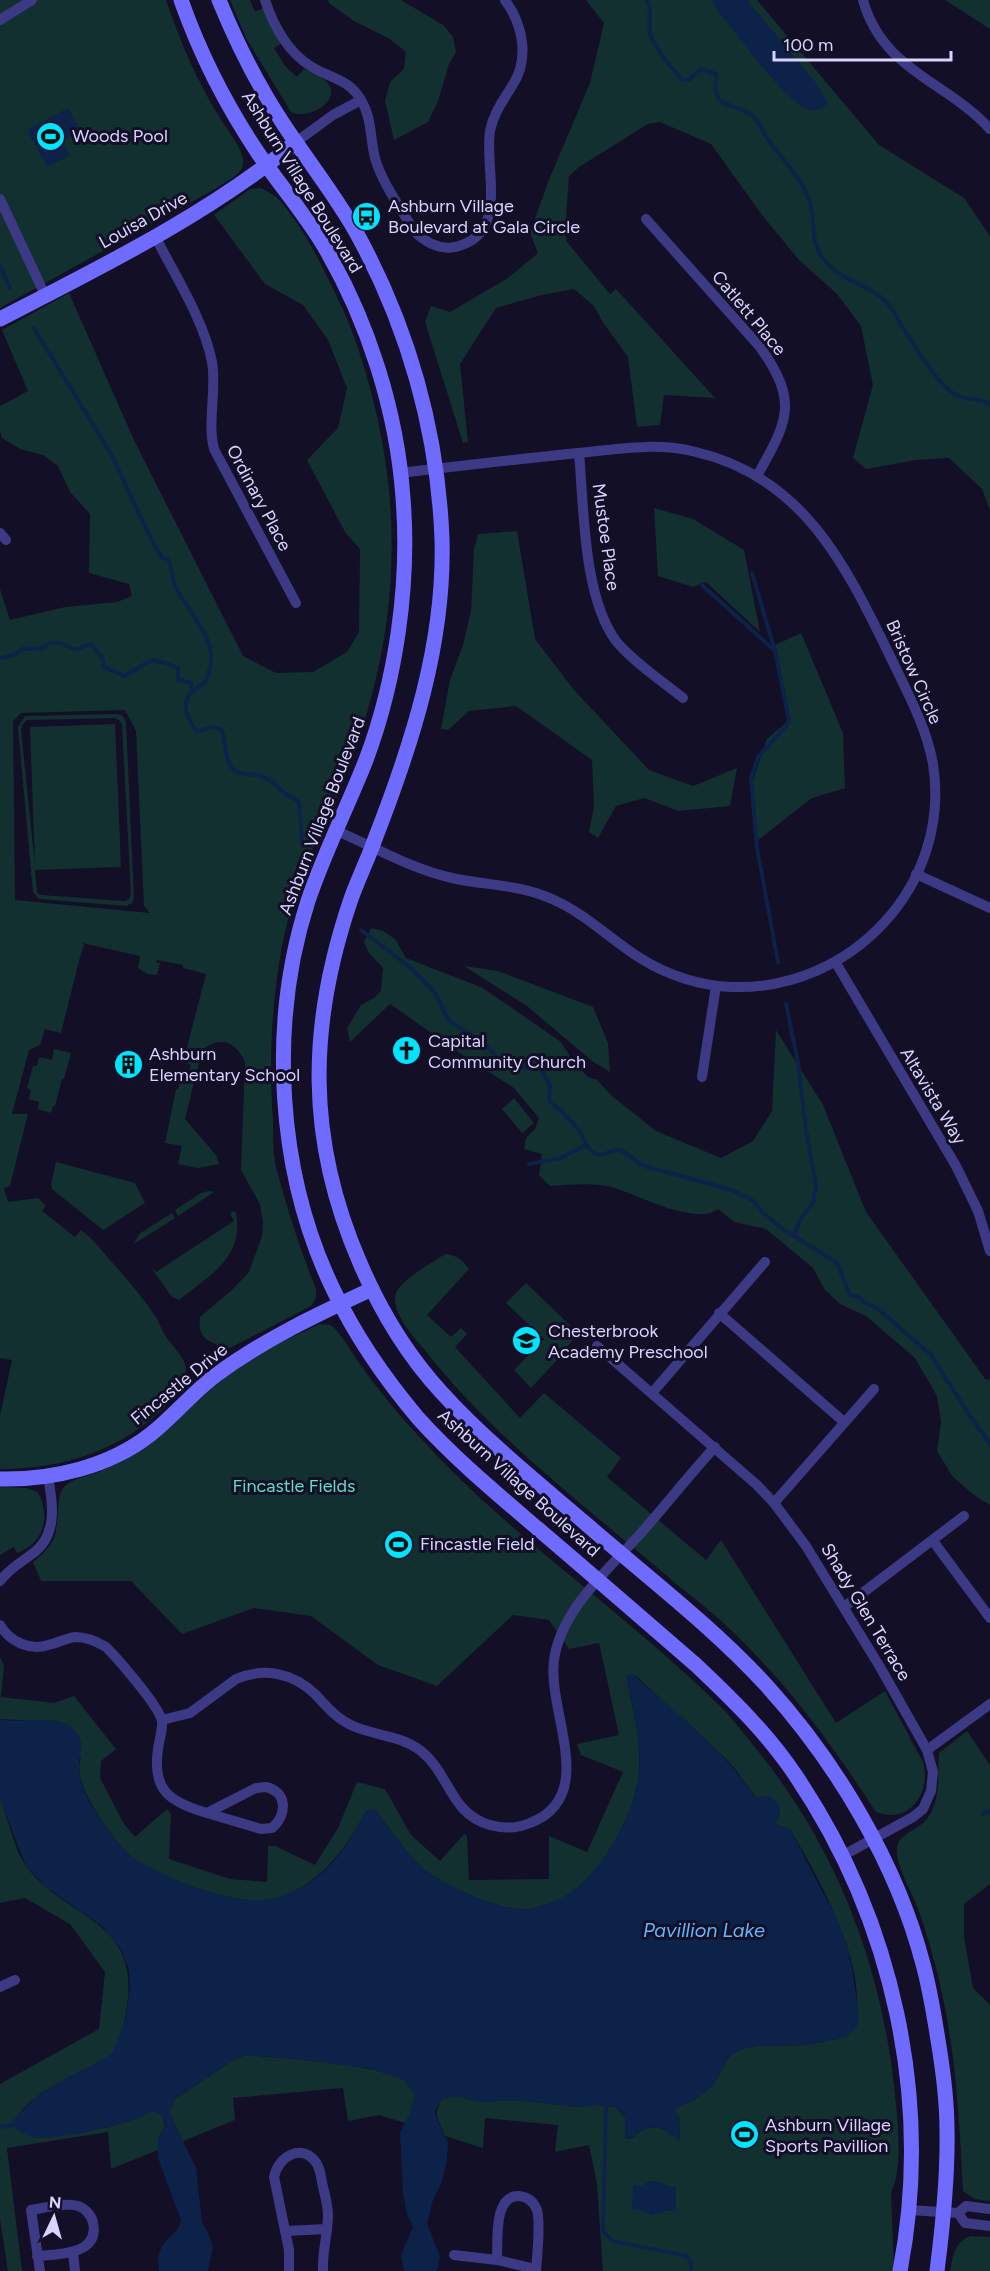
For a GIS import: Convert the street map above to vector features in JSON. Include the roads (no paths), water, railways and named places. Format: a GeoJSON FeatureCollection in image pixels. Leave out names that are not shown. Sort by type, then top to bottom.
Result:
{"type":"FeatureCollection","features":[{"type":"Feature","properties":{"kind":"main road","name":"Ashburn Village Boulevard"},"geometry":{"type":"LineString","coordinates":[[181,0],[197,43],[229,107],[267,166],[302,211],[324,247],[358,314],[384,395],[403,498],[403,565],[394,653],[384,705],[364,764],[335,830],[308,901],[295,948],[287,998],[283,1065],[288,1131],[305,1214],[324,1268],[340,1304],[379,1367],[435,1436],[495,1492],[696,1665],[748,1717],[795,1775],[820,1814],[862,1899],[889,1976],[901,2029],[910,2105],[908,2210],[900,2271]]}},
{"type":"Feature","properties":{"kind":"main road","name":"Ashburn Village Boulevard"},"geometry":{"type":"LineString","coordinates":[[219,0],[263,92],[354,229],[388,299],[412,360],[435,468],[440,503],[442,570],[436,631],[416,724],[373,846],[350,900],[329,976],[322,1019],[317,1065],[321,1125],[331,1182],[350,1240],[372,1289],[410,1354],[438,1389],[500,1449],[726,1645],[773,1693],[812,1740],[856,1805],[874,1839],[912,1930],[922,1958],[930,1993],[946,2103],[951,2213],[937,2271]]}},
{"type":"Feature","properties":{"kind":"main road","name":"Louisa Drive"},"geometry":{"type":"LineString","coordinates":[[0,319],[201,210],[267,166],[296,142]]}},
{"type":"Feature","properties":{"kind":"main road","name":"Fincastle Drive"},"geometry":{"type":"LineString","coordinates":[[0,1479],[48,1477],[89,1466],[127,1449],[150,1434],[215,1376],[266,1343],[372,1289]]}},
{"type":"Feature","properties":{"kind":"street"},"geometry":{"type":"LineString","coordinates":[[265,0],[277,28],[292,50],[314,68],[346,83],[361,100],[369,120],[375,157],[382,176],[414,231],[421,238],[438,246],[455,247],[473,240],[484,228],[490,213],[490,129],[503,99],[514,84],[522,60],[523,48],[520,34],[505,0]]}},
{"type":"Feature","properties":{"kind":"street"},"geometry":{"type":"LineString","coordinates":[[863,0],[867,16],[878,35],[898,60],[946,91],[990,129]]}},
{"type":"Feature","properties":{"kind":"street"},"geometry":{"type":"LineString","coordinates":[[0,20],[29,1]]}},
{"type":"Feature","properties":{"kind":"street"},"geometry":{"type":"LineString","coordinates":[[296,142],[333,115],[361,100]]}},
{"type":"Feature","properties":{"kind":"street"},"geometry":{"type":"LineString","coordinates":[[0,199],[45,296]]}},
{"type":"Feature","properties":{"kind":"street","name":"Catlett Place"},"geometry":{"type":"LineString","coordinates":[[646,219],[760,347],[776,369],[784,397],[784,421],[779,436],[757,476]]}},
{"type":"Feature","properties":{"kind":"street","name":"Ordinary Place"},"geometry":{"type":"LineString","coordinates":[[155,236],[198,321],[208,348],[212,363],[214,390],[212,440],[218,459],[296,603]]}},
{"type":"Feature","properties":{"kind":"street","name":"Bristow Circle"},"geometry":{"type":"LineString","coordinates":[[335,830],[373,846],[393,858],[435,873],[453,878],[502,884],[555,900],[575,911],[641,959],[688,980],[716,986],[753,987],[772,985],[814,974],[836,963],[859,947],[876,932],[898,905],[916,874],[933,830],[933,765],[920,717],[861,597],[833,550],[798,507],[757,476],[724,460],[695,451],[639,446],[400,473]]}},
{"type":"Feature","properties":{"kind":"street","name":"Mustoe Place"},"geometry":{"type":"LineString","coordinates":[[579,453],[590,565],[598,605],[612,633],[623,648],[683,698]]}},
{"type":"Feature","properties":{"kind":"street"},"geometry":{"type":"LineString","coordinates":[[916,874],[990,908]]}},
{"type":"Feature","properties":{"kind":"street","name":"Altavista Way"},"geometry":{"type":"LineString","coordinates":[[836,963],[956,1166],[978,1211],[990,1251]]}},
{"type":"Feature","properties":{"kind":"street"},"geometry":{"type":"LineString","coordinates":[[702,1077],[716,986]]}},
{"type":"Feature","properties":{"kind":"street"},"geometry":{"type":"LineString","coordinates":[[652,1393],[765,1262]]}},
{"type":"Feature","properties":{"kind":"street"},"geometry":{"type":"LineString","coordinates":[[719,1313],[844,1422]]}},
{"type":"Feature","properties":{"kind":"street","name":"Shady Glen Terrace"},"geometry":{"type":"LineString","coordinates":[[597,1346],[715,1447],[774,1503],[806,1546],[844,1607],[927,1750],[933,1781],[923,1809],[913,1817],[842,1856]]}},
{"type":"Feature","properties":{"kind":"street"},"geometry":{"type":"LineString","coordinates":[[774,1503],[874,1389]]}},
{"type":"Feature","properties":{"kind":"street"},"geometry":{"type":"LineString","coordinates":[[162,1720],[190,1713],[244,1675],[261,1672],[280,1674],[308,1689],[333,1714],[345,1721],[368,1731],[392,1736],[419,1750],[437,1768],[461,1809],[472,1817],[496,1827],[522,1826],[536,1821],[557,1802],[565,1784],[567,1760],[553,1682],[555,1654],[566,1623],[621,1554],[715,1447]]}},
{"type":"Feature","properties":{"kind":"street"},"geometry":{"type":"LineString","coordinates":[[0,1581],[14,1566],[37,1551],[51,1528],[52,1503],[48,1477]]}},
{"type":"Feature","properties":{"kind":"street"},"geometry":{"type":"LineString","coordinates":[[844,1607],[964,1516]]}},
{"type":"Feature","properties":{"kind":"street"},"geometry":{"type":"LineString","coordinates":[[933,1540],[990,1618]]}},
{"type":"Feature","properties":{"kind":"street"},"geometry":{"type":"LineString","coordinates":[[0,1625],[8,1636],[25,1645],[47,1646],[73,1637],[82,1637],[98,1642],[112,1654],[144,1691],[162,1720],[156,1761],[157,1773],[160,1784],[167,1795],[179,1803],[207,1813],[261,1829],[269,1828],[279,1821],[284,1807],[278,1793],[266,1787],[256,1788],[207,1813]]}},
{"type":"Feature","properties":{"kind":"street"},"geometry":{"type":"LineString","coordinates":[[927,1750],[990,1704]]}},
{"type":"Feature","properties":{"kind":"street"},"geometry":{"type":"LineString","coordinates":[[0,1987],[15,1980]]}},
{"type":"Feature","properties":{"kind":"street"},"geometry":{"type":"LineString","coordinates":[[289,2271],[289,2250],[274,2177],[276,2167],[282,2158],[302,2153],[312,2158],[319,2166],[328,2212],[323,2271]]}},
{"type":"Feature","properties":{"kind":"street"},"geometry":{"type":"LineString","coordinates":[[454,2255],[497,2260],[536,2270],[538,2213],[534,2204],[526,2197],[515,2196],[506,2200],[500,2209],[497,2260]]}},
{"type":"Feature","properties":{"kind":"street"},"geometry":{"type":"LineString","coordinates":[[37,2256],[83,2249],[90,2242],[94,2232],[93,2221],[88,2212],[79,2206],[67,2205],[31,2210],[37,2256],[39,2271]]}},
{"type":"Feature","properties":{"kind":"street"},"geometry":{"type":"LineString","coordinates":[[908,2210],[951,2213],[966,2206],[990,2209]]}},
{"type":"Feature","properties":{"kind":"street"},"geometry":{"type":"LineString","coordinates":[[951,2213],[965,2223],[990,2226]]}},
{"type":"Feature","properties":{"kind":"street"},"geometry":{"type":"LineString","coordinates":[[285,2231],[327,2229]]}},
{"type":"Feature","properties":{"kind":"street"},"geometry":{"type":"LineString","coordinates":[[73,2252],[75,2271]]}},
{"type":"Feature","properties":{"kind":"water"},"geometry":{"type":"Polygon","coordinates":[[[712,0],[747,0],[813,79],[828,103],[813,110],[797,103],[773,80],[718,11],[712,0]]]}},
{"type":"Feature","properties":{"kind":"water","name":"Woods Pool"},"geometry":{"type":"Polygon","coordinates":[[[68,108],[80,131],[62,141],[70,155],[47,167],[27,130],[68,108]]]}},
{"type":"Feature","properties":{"kind":"water","name":"Pavillion Lake"},"geometry":{"type":"Polygon","coordinates":[[[630,1674],[671,1707],[705,1739],[737,1772],[755,1797],[769,1796],[779,1804],[780,1815],[775,1824],[790,1829],[837,1919],[847,1945],[859,2020],[856,2028],[846,2037],[806,2045],[758,2046],[741,2049],[729,2057],[713,2086],[694,2100],[676,2108],[676,2114],[679,2115],[680,2140],[664,2130],[653,2127],[625,2139],[625,2116],[615,2107],[606,2105],[579,2107],[514,2100],[482,2102],[454,2096],[442,2099],[435,2111],[448,2142],[447,2160],[427,2224],[440,2256],[437,2271],[404,2271],[401,2255],[413,2227],[407,2215],[403,2192],[400,2132],[410,2114],[415,2095],[404,2080],[368,2068],[245,2055],[233,2060],[175,2099],[169,2112],[196,2168],[202,2223],[213,2247],[208,2271],[159,2271],[158,2260],[163,2245],[179,2227],[181,2220],[158,2158],[158,2139],[165,2126],[160,2114],[149,2113],[137,2119],[83,2133],[43,2138],[26,2135],[12,2125],[12,2121],[40,2093],[112,2054],[126,2018],[130,1985],[128,1967],[121,1949],[103,1927],[47,1888],[26,1866],[0,1799],[0,1719],[56,1721],[71,1727],[80,1737],[79,1774],[83,1786],[94,1809],[115,1838],[131,1855],[148,1866],[200,1889],[255,1900],[282,1896],[295,1891],[307,1885],[328,1867],[345,1846],[366,1811],[374,1809],[417,1863],[435,1877],[467,1894],[494,1904],[529,1909],[555,1901],[579,1886],[610,1849],[626,1818],[637,1786],[639,1771],[638,1735],[626,1676],[630,1674]]]}},
{"type":"Feature","properties":{"kind":"water"},"geometry":{"type":"Polygon","coordinates":[[[649,2181],[676,2187],[676,2211],[666,2211],[652,2216],[640,2210],[632,2210],[633,2185],[641,2186],[649,2181]]]}},
{"type":"Feature","properties":{"kind":"waterway"},"geometry":{"type":"LineString","coordinates":[[647,0],[650,9],[652,39],[682,80],[689,80],[701,69],[716,74],[719,99],[754,117],[796,176],[810,203],[818,250],[828,265],[845,277],[871,290],[887,303],[925,361],[951,392],[960,397],[990,404]]}},
{"type":"Feature","properties":{"kind":"waterway"},"geometry":{"type":"LineString","coordinates":[[0,265],[10,288]]}},
{"type":"Feature","properties":{"kind":"waterway"},"geometry":{"type":"LineString","coordinates":[[34,328],[112,456],[151,539],[162,558],[168,559],[175,586],[208,641],[211,651],[210,668],[205,682],[194,690],[187,700],[186,710],[190,721],[197,731],[213,727],[222,730],[227,756],[234,770],[265,777],[299,802],[302,843]]}},
{"type":"Feature","properties":{"kind":"waterway"},"geometry":{"type":"LineString","coordinates":[[752,573],[775,651],[789,721],[758,757],[751,778],[757,848],[778,962]]}},
{"type":"Feature","properties":{"kind":"waterway"},"geometry":{"type":"LineString","coordinates":[[702,585],[775,651]]}},
{"type":"Feature","properties":{"kind":"waterway"},"geometry":{"type":"LineString","coordinates":[[0,658],[14,655],[22,649],[43,648],[50,643],[60,643],[75,650],[90,644],[102,657],[104,667],[124,676],[152,660],[178,668],[178,680],[191,683],[191,692]]}},
{"type":"Feature","properties":{"kind":"waterway"},"geometry":{"type":"LineString","coordinates":[[361,930],[411,968],[436,994],[448,1020],[485,1044],[502,1062],[512,1067],[541,1069],[550,1086],[549,1100],[574,1124],[594,1153],[603,1155],[619,1150],[644,1166],[732,1190],[752,1200],[763,1213],[783,1229],[837,1263],[850,1295],[859,1297],[865,1303],[877,1308],[931,1355],[990,1444]]}},
{"type":"Feature","properties":{"kind":"waterway"},"geometry":{"type":"LineString","coordinates":[[786,1004],[798,1063],[806,1130],[816,1185],[813,1203],[801,1218],[794,1235]]}},
{"type":"Feature","properties":{"kind":"waterway"},"geometry":{"type":"LineString","coordinates":[[529,1164],[561,1158],[586,1145]]}},
{"type":"Feature","properties":{"kind":"waterway"},"geometry":{"type":"LineString","coordinates":[[983,1814],[990,1811]]}},
{"type":"Feature","properties":{"kind":"waterway"},"geometry":{"type":"LineString","coordinates":[[606,2105],[603,2231],[612,2241],[687,2256],[691,2262],[691,2271]]}},
{"type":"Feature","properties":{"kind":"waterway"},"geometry":{"type":"LineString","coordinates":[[0,2127],[12,2125]]}},
{"type":"Feature","properties":{"kind":"place","name":"Woods Pool"},"geometry":{"type":"Point","coordinates":[51,136]}},
{"type":"Feature","properties":{"kind":"place","name":"Ashburn Village Boulevard at Gala Circle"},"geometry":{"type":"Point","coordinates":[367,216]}},
{"type":"Feature","properties":{"kind":"place","name":"Capital Community Church"},"geometry":{"type":"Point","coordinates":[407,1051]}},
{"type":"Feature","properties":{"kind":"place","name":"Ashburn Elementary School"},"geometry":{"type":"Point","coordinates":[128,1064]}},
{"type":"Feature","properties":{"kind":"place","name":"Chesterbrook Academy Preschool"},"geometry":{"type":"Point","coordinates":[527,1341]}},
{"type":"Feature","properties":{"kind":"place","name":"Fincastle Field"},"geometry":{"type":"Point","coordinates":[399,1544]}},
{"type":"Feature","properties":{"kind":"place","name":"Ashburn Village Sports Pavillion"},"geometry":{"type":"Point","coordinates":[744,2135]}},
{"type":"Feature","properties":{"kind":"park label","name":"Fincastle Fields"},"geometry":{"type":"Point","coordinates":[294,1486]}}]}
